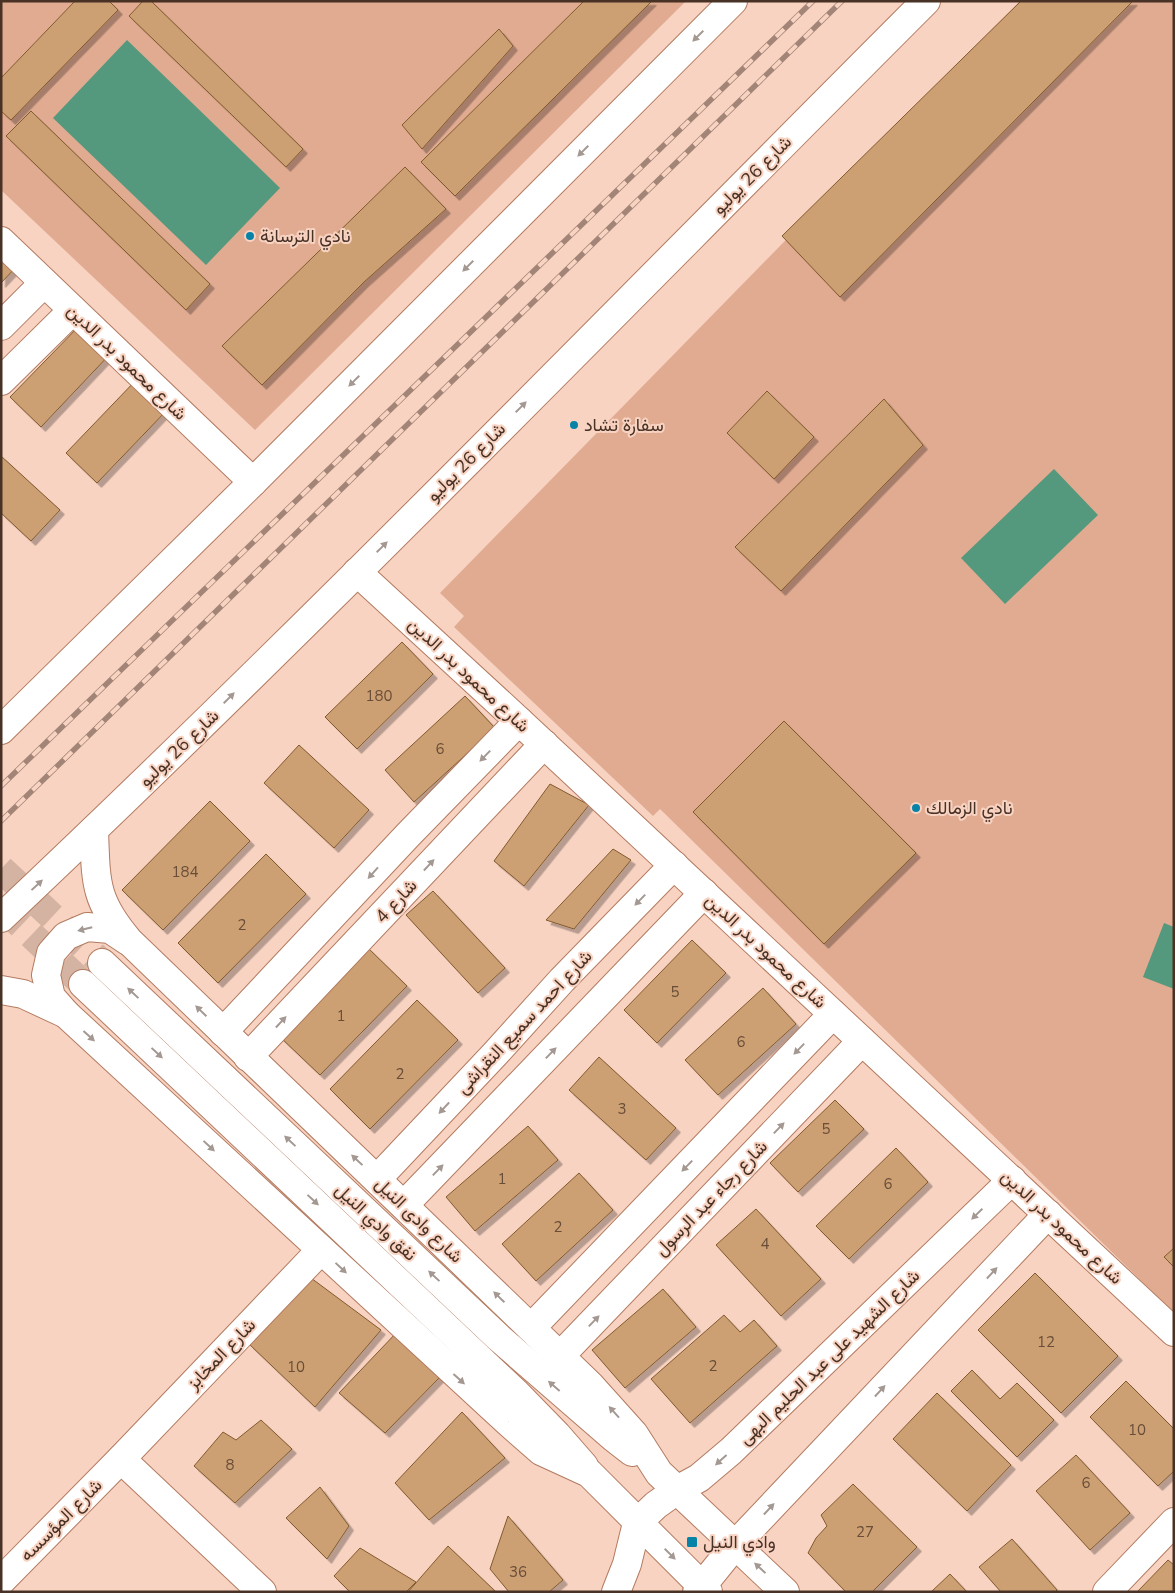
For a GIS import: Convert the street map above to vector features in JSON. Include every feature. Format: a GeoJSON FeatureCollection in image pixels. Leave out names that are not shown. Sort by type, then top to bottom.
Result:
{"type":"FeatureCollection","features":[{"type":"Feature","properties":{"kind":"street"},"geometry":{"type":"LineString","coordinates":[[1,730],[253,482],[733,1]]}},
{"type":"Feature","properties":{"kind":"street","name":"شارع 26 يوليو"},"geometry":{"type":"LineString","coordinates":[[1,918],[171,756],[357,572],[926,1]]}},
{"type":"Feature","properties":{"kind":"street","name":"شارع محمود بدر الدين"},"geometry":{"type":"LineString","coordinates":[[1,241],[253,482]]}},
{"type":"Feature","properties":{"kind":"street"},"geometry":{"type":"LineString","coordinates":[[1,326],[44,283]]}},
{"type":"Feature","properties":{"kind":"street"},"geometry":{"type":"LineString","coordinates":[[1,381],[73,310]]}},
{"type":"Feature","properties":{"kind":"street","name":"شارع محمود بدر الدين"},"geometry":{"type":"LineString","coordinates":[[357,572],[1174,1332]]}},
{"type":"Feature","properties":{"kind":"street","name":"شارع 4"},"geometry":{"type":"LineString","coordinates":[[223,1032],[408,835],[519,721]]}},
{"type":"Feature","properties":{"kind":"street","name":"شارع 4"},"geometry":{"type":"LineString","coordinates":[[248,1057],[544,744]]}},
{"type":"Feature","properties":{"kind":"street","name":"شارع وادى النيل"},"geometry":{"type":"LineString","coordinates":[[94,830],[96,876],[99,892],[114,923],[129,941],[590,1385],[634,1434],[668,1481],[785,1592]]}},
{"type":"Feature","properties":{"kind":"street","name":"شارع احمد سميع النقراشى"},"geometry":{"type":"LineString","coordinates":[[377,1179],[562,980],[674,865]]}},
{"type":"Feature","properties":{"kind":"street"},"geometry":{"type":"LineString","coordinates":[[404,1205],[704,893]]}},
{"type":"Feature","properties":{"kind":"street"},"geometry":{"type":"LineString","coordinates":[[129,941],[110,929],[87,927],[66,936],[51,952],[46,975],[51,997],[66,1014],[451,1371],[541,1450],[589,1472],[702,1590],[735,1545],[1048,1214]]}},
{"type":"Feature","properties":{"kind":"street","name":"نفق وادي النيل"},"geometry":{"type":"LineString","coordinates":[[102,963],[499,1338],[614,1438],[668,1481]]}},
{"type":"Feature","properties":{"kind":"street","name":"نفق وادي النيل"},"geometry":{"type":"LineString","coordinates":[[83,984],[517,1394],[557,1435],[589,1472]]}},
{"type":"Feature","properties":{"kind":"street"},"geometry":{"type":"LineString","coordinates":[[1,990],[23,994],[66,1014]]}},
{"type":"Feature","properties":{"kind":"street"},"geometry":{"type":"LineString","coordinates":[[531,1328],[833,1014]]}},
{"type":"Feature","properties":{"kind":"street","name":"شارع رجاء عبد الرسول"},"geometry":{"type":"LineString","coordinates":[[560,1356],[862,1041]]}},
{"type":"Feature","properties":{"kind":"street"},"geometry":{"type":"LineString","coordinates":[[494,1054],[525,1080]]}},
{"type":"Feature","properties":{"kind":"street","name":"شارع الشهيد على عبد الحليم البهى"},"geometry":{"type":"LineString","coordinates":[[637,1523],[656,1505],[668,1481],[699,1478],[732,1451],[1012,1180]]}},
{"type":"Feature","properties":{"kind":"street","name":"شارع المخابز"},"geometry":{"type":"LineString","coordinates":[[121,1459],[321,1250]]}},
{"type":"Feature","properties":{"kind":"street"},"geometry":{"type":"LineString","coordinates":[[121,1459],[262,1592]]}},
{"type":"Feature","properties":{"kind":"street","name":"شارع المؤسسه"},"geometry":{"type":"LineString","coordinates":[[1,1581],[121,1459]]}},
{"type":"Feature","properties":{"kind":"street"},"geometry":{"type":"LineString","coordinates":[[1107,1592],[1174,1522]]}},
{"type":"Feature","properties":{"kind":"street"},"geometry":{"type":"LineString","coordinates":[[616,1592],[637,1523]]}},
{"type":"Feature","properties":{"kind":"shaded area","name":"نادي الترسانة"},"geometry":{"type":"Polygon","coordinates":[[[1,1],[686,1],[255,430],[1,190],[1,1]]]}},
{"type":"Feature","properties":{"kind":"shaded area","name":"نادي الزمالك"},"geometry":{"type":"Polygon","coordinates":[[[1020,1],[1174,1],[1174,1313],[660,809],[653,816],[454,627],[464,616],[440,593],[1020,1]]]}},
{"type":"Feature","properties":{"kind":"shaded area"},"geometry":{"type":"Polygon","coordinates":[[[127,40],[280,188],[206,265],[53,118],[127,40]]]}},
{"type":"Feature","properties":{"kind":"shaded area"},"geometry":{"type":"Polygon","coordinates":[[[1054,469],[1098,515],[1005,604],[961,558],[1054,469]]]}},
{"type":"Feature","properties":{"kind":"shaded area"},"geometry":{"type":"Polygon","coordinates":[[[1164,923],[1174,927],[1174,989],[1143,977],[1164,923]]]}},
{"type":"Feature","properties":{"kind":"building"},"geometry":{"type":"Polygon","coordinates":[[[75,1],[109,1],[118,10],[11,120],[1,111],[1,78],[75,1]]]}},
{"type":"Feature","properties":{"kind":"building"},"geometry":{"type":"Polygon","coordinates":[[[143,1],[151,1],[303,149],[286,167],[129,16],[143,1]]]}},
{"type":"Feature","properties":{"kind":"building"},"geometry":{"type":"Polygon","coordinates":[[[584,1],[652,1],[455,196],[421,162],[584,1]]]}},
{"type":"Feature","properties":{"kind":"building"},"geometry":{"type":"Polygon","coordinates":[[[1021,1],[1133,1],[840,297],[782,236],[1021,1]]]}},
{"type":"Feature","properties":{"kind":"building"},"geometry":{"type":"Polygon","coordinates":[[[499,29],[513,46],[422,149],[402,125],[499,29]]]}},
{"type":"Feature","properties":{"kind":"building"},"geometry":{"type":"Polygon","coordinates":[[[31,111],[210,284],[186,310],[6,136],[31,111]]]}},
{"type":"Feature","properties":{"kind":"building"},"geometry":{"type":"Polygon","coordinates":[[[405,167],[446,209],[364,282],[262,385],[222,346],[405,167]]]}},
{"type":"Feature","properties":{"kind":"building"},"geometry":{"type":"Polygon","coordinates":[[[1,250],[17,266],[1,283],[1,250]]]}},
{"type":"Feature","properties":{"kind":"building"},"geometry":{"type":"Polygon","coordinates":[[[82,323],[112,352],[41,427],[10,397],[82,323]]]}},
{"type":"Feature","properties":{"kind":"building"},"geometry":{"type":"Polygon","coordinates":[[[138,378],[169,408],[97,483],[66,453],[138,378]]]}},
{"type":"Feature","properties":{"kind":"building"},"geometry":{"type":"Polygon","coordinates":[[[767,391],[814,437],[774,479],[727,433],[767,391]]]}},
{"type":"Feature","properties":{"kind":"building"},"geometry":{"type":"Polygon","coordinates":[[[884,399],[923,445],[781,591],[735,547],[884,399]]]}},
{"type":"Feature","properties":{"kind":"building"},"geometry":{"type":"Polygon","coordinates":[[[1,456],[60,510],[31,541],[1,513],[1,456]]]}},
{"type":"Feature","properties":{"kind":"building"},"geometry":{"type":"Polygon","coordinates":[[[402,642],[433,674],[357,749],[325,717],[402,642]]]}},
{"type":"Feature","properties":{"kind":"building"},"geometry":{"type":"Polygon","coordinates":[[[465,696],[495,728],[414,802],[385,770],[465,696]]]}},
{"type":"Feature","properties":{"kind":"building"},"geometry":{"type":"Polygon","coordinates":[[[784,721],[916,853],[824,944],[693,812],[784,721]]]}},
{"type":"Feature","properties":{"kind":"building"},"geometry":{"type":"Polygon","coordinates":[[[299,745],[369,810],[334,848],[264,783],[299,745]]]}},
{"type":"Feature","properties":{"kind":"building"},"geometry":{"type":"Polygon","coordinates":[[[550,784],[589,805],[524,886],[494,861],[550,784]]]}},
{"type":"Feature","properties":{"kind":"building"},"geometry":{"type":"Polygon","coordinates":[[[210,801],[250,841],[163,930],[122,890],[210,801]]]}},
{"type":"Feature","properties":{"kind":"building"},"geometry":{"type":"Polygon","coordinates":[[[613,849],[631,860],[574,929],[546,920],[613,849]]]}},
{"type":"Feature","properties":{"kind":"building"},"geometry":{"type":"Polygon","coordinates":[[[266,854],[306,894],[218,983],[178,943],[266,854]]]}},
{"type":"Feature","properties":{"kind":"building"},"geometry":{"type":"Polygon","coordinates":[[[433,891],[505,968],[478,993],[406,915],[433,891]]]}},
{"type":"Feature","properties":{"kind":"building"},"geometry":{"type":"Polygon","coordinates":[[[692,940],[726,973],[657,1043],[624,1010],[692,940]]]}},
{"type":"Feature","properties":{"kind":"building"},"geometry":{"type":"Polygon","coordinates":[[[367,947],[407,986],[320,1075],[279,1036],[367,947]]]}},
{"type":"Feature","properties":{"kind":"building"},"geometry":{"type":"Polygon","coordinates":[[[763,988],[796,1024],[718,1095],[685,1060],[763,988]]]}},
{"type":"Feature","properties":{"kind":"building"},"geometry":{"type":"Polygon","coordinates":[[[417,1000],[458,1040],[370,1129],[330,1089],[417,1000]]]}},
{"type":"Feature","properties":{"kind":"building"},"geometry":{"type":"Polygon","coordinates":[[[599,1057],[676,1128],[646,1160],[569,1090],[599,1057]]]}},
{"type":"Feature","properties":{"kind":"building"},"geometry":{"type":"Polygon","coordinates":[[[835,1100],[864,1129],[798,1192],[770,1163],[835,1100]]]}},
{"type":"Feature","properties":{"kind":"building"},"geometry":{"type":"Polygon","coordinates":[[[528,1126],[558,1160],[475,1231],[446,1197],[528,1126]]]}},
{"type":"Feature","properties":{"kind":"building"},"geometry":{"type":"Polygon","coordinates":[[[896,1148],[928,1182],[849,1259],[816,1226],[896,1148]]]}},
{"type":"Feature","properties":{"kind":"building"},"geometry":{"type":"Polygon","coordinates":[[[579,1173],[613,1210],[536,1281],[502,1244],[579,1173]]]}},
{"type":"Feature","properties":{"kind":"building"},"geometry":{"type":"Polygon","coordinates":[[[756,1209],[821,1279],[781,1316],[716,1245],[756,1209]]]}},
{"type":"Feature","properties":{"kind":"building"},"geometry":{"type":"Polygon","coordinates":[[[1174,1248],[1174,1267],[1164,1257],[1174,1248]]]}},
{"type":"Feature","properties":{"kind":"building"},"geometry":{"type":"Polygon","coordinates":[[[1035,1273],[1118,1356],[1061,1413],[978,1330],[1035,1273]]]}},
{"type":"Feature","properties":{"kind":"building"},"geometry":{"type":"Polygon","coordinates":[[[311,1278],[381,1330],[315,1407],[249,1344],[311,1278]]]}},
{"type":"Feature","properties":{"kind":"building"},"geometry":{"type":"Polygon","coordinates":[[[663,1289],[696,1327],[625,1388],[592,1350],[663,1289]]]}},
{"type":"Feature","properties":{"kind":"building"},"geometry":{"type":"Polygon","coordinates":[[[724,1315],[740,1332],[754,1320],[777,1346],[690,1423],[651,1379],[724,1315]]]}},
{"type":"Feature","properties":{"kind":"building"},"geometry":{"type":"Polygon","coordinates":[[[398,1331],[441,1376],[385,1433],[339,1393],[398,1331]]]}},
{"type":"Feature","properties":{"kind":"building"},"geometry":{"type":"Polygon","coordinates":[[[972,1370],[1000,1399],[1017,1383],[1054,1420],[1017,1457],[951,1391],[972,1370]]]}},
{"type":"Feature","properties":{"kind":"building"},"geometry":{"type":"Polygon","coordinates":[[[1126,1381],[1174,1429],[1174,1471],[1158,1486],[1090,1417],[1126,1381]]]}},
{"type":"Feature","properties":{"kind":"building"},"geometry":{"type":"Polygon","coordinates":[[[937,1393],[1011,1465],[967,1511],[893,1439],[937,1393]]]}},
{"type":"Feature","properties":{"kind":"building"},"geometry":{"type":"Polygon","coordinates":[[[462,1412],[505,1458],[429,1520],[395,1483],[462,1412]]]}},
{"type":"Feature","properties":{"kind":"building"},"geometry":{"type":"Polygon","coordinates":[[[261,1420],[292,1449],[235,1503],[194,1466],[223,1432],[236,1440],[261,1420]]]}},
{"type":"Feature","properties":{"kind":"building"},"geometry":{"type":"Polygon","coordinates":[[[1076,1455],[1130,1513],[1090,1550],[1036,1491],[1076,1455]]]}},
{"type":"Feature","properties":{"kind":"building"},"geometry":{"type":"Polygon","coordinates":[[[853,1484],[917,1547],[872,1592],[846,1592],[808,1553],[816,1538],[827,1526],[821,1515],[853,1484]]]}},
{"type":"Feature","properties":{"kind":"building"},"geometry":{"type":"Polygon","coordinates":[[[320,1487],[349,1526],[327,1559],[286,1518],[320,1487]]]}},
{"type":"Feature","properties":{"kind":"building"},"geometry":{"type":"Polygon","coordinates":[[[508,1516],[563,1580],[549,1592],[509,1592],[490,1569],[508,1516]]]}},
{"type":"Feature","properties":{"kind":"building"},"geometry":{"type":"Polygon","coordinates":[[[1012,1539],[1057,1590],[1055,1592],[1001,1592],[979,1567],[1012,1539]]]}},
{"type":"Feature","properties":{"kind":"building"},"geometry":{"type":"Polygon","coordinates":[[[448,1546],[496,1592],[408,1592],[448,1546]]]}},
{"type":"Feature","properties":{"kind":"building"},"geometry":{"type":"Polygon","coordinates":[[[360,1548],[416,1582],[406,1592],[350,1592],[334,1576],[360,1548]]]}},
{"type":"Feature","properties":{"kind":"building"},"geometry":{"type":"Polygon","coordinates":[[[1168,1560],[1174,1565],[1174,1592],[1137,1592],[1168,1560]]]}},
{"type":"Feature","properties":{"kind":"building"},"geometry":{"type":"Polygon","coordinates":[[[950,1574],[967,1592],[931,1592],[950,1574]]]}},
{"type":"Feature","properties":{"kind":"tunnel"},"geometry":{"type":"LineString","coordinates":[[1,869],[102,963]]}},
{"type":"Feature","properties":{"kind":"tunnel"},"geometry":{"type":"LineString","coordinates":[[1,906],[83,984]]}},
{"type":"Feature","properties":{"kind":"railway"},"geometry":{"type":"LineString","coordinates":[[1,786],[813,1]]}},
{"type":"Feature","properties":{"kind":"railway"},"geometry":{"type":"LineString","coordinates":[[1,821],[842,1]]}},
{"type":"Feature","properties":{"kind":"place","name":"نادي الترسانة"},"geometry":{"type":"Point","coordinates":[250,236]}},
{"type":"Feature","properties":{"kind":"place","name":"سفارة تشاد"},"geometry":{"type":"Point","coordinates":[574,425]}},
{"type":"Feature","properties":{"kind":"place","name":"نادي الزمالك"},"geometry":{"type":"Point","coordinates":[916,808]}},
{"type":"Feature","properties":{"kind":"place","name":"وادي النيل"},"geometry":{"type":"Point","coordinates":[692,1542]}}]}
